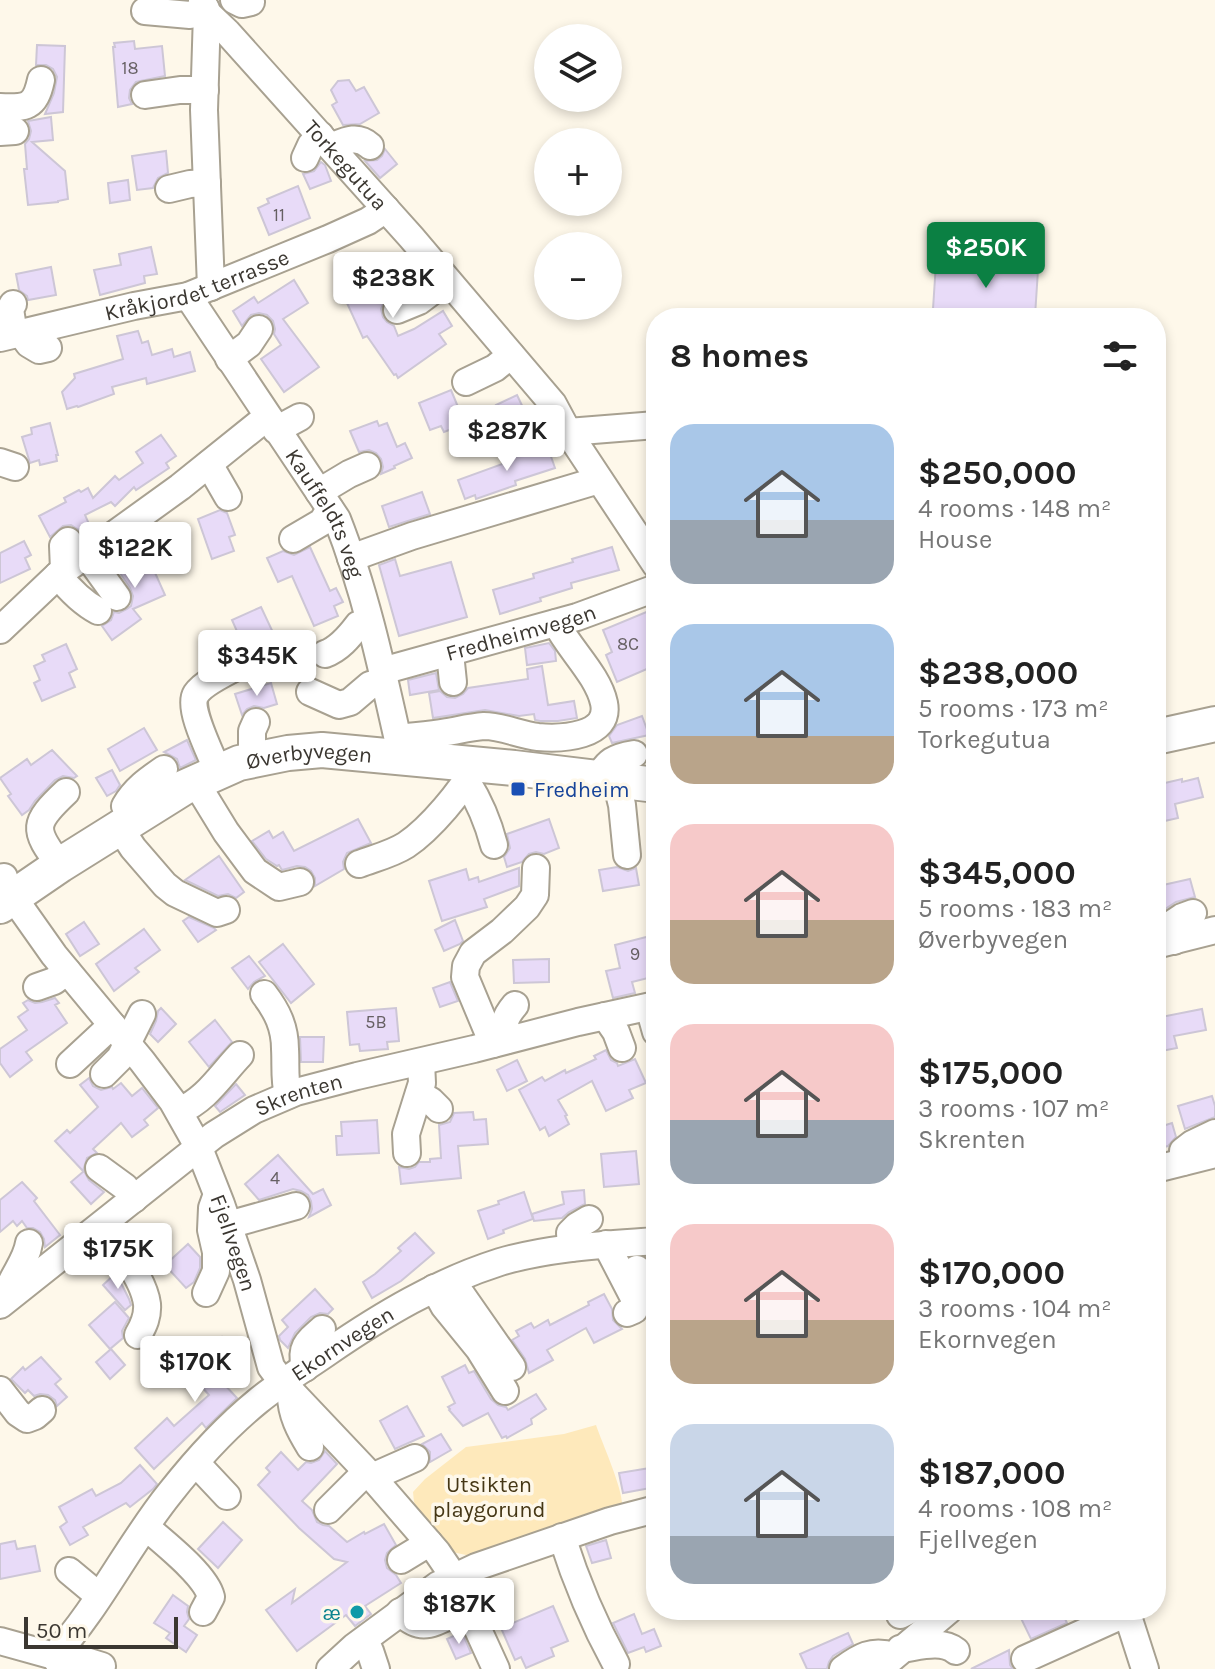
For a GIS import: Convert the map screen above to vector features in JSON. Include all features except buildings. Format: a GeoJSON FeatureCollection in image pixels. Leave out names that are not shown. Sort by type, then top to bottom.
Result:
{"type":"FeatureCollection","features":[{"type":"Feature","properties":{"kind":"main road"},"geometry":{"type":"LineString","coordinates":[[1166,735],[1215,724]]}},
{"type":"Feature","properties":{"kind":"main road","name":"Øverbyvegen"},"geometry":{"type":"LineString","coordinates":[[4,890],[60,865],[183,788],[239,763],[288,753],[400,748],[471,773],[616,771],[646,782]]}},
{"type":"Feature","properties":{"kind":"street"},"geometry":{"type":"LineString","coordinates":[[145,11],[190,15],[205,7],[207,183],[199,292]]}},
{"type":"Feature","properties":{"kind":"street","name":"Torkegutua"},"geometry":{"type":"LineString","coordinates":[[205,7],[447,280],[461,310],[511,355],[534,397],[553,404],[646,550]]}},
{"type":"Feature","properties":{"kind":"street"},"geometry":{"type":"LineString","coordinates":[[0,107],[27,106],[38,95],[41,80]]}},
{"type":"Feature","properties":{"kind":"street"},"geometry":{"type":"LineString","coordinates":[[145,95],[205,90]]}},
{"type":"Feature","properties":{"kind":"street"},"geometry":{"type":"LineString","coordinates":[[305,158],[311,145],[326,141],[349,139],[364,141],[370,146]]}},
{"type":"Feature","properties":{"kind":"street"},"geometry":{"type":"LineString","coordinates":[[169,189],[207,183]]}},
{"type":"Feature","properties":{"kind":"street","name":"Kråkjordet terrasse"},"geometry":{"type":"LineString","coordinates":[[12,335],[199,292],[328,239],[386,209]]}},
{"type":"Feature","properties":{"kind":"street"},"geometry":{"type":"LineString","coordinates":[[397,310],[419,301],[447,280]]}},
{"type":"Feature","properties":{"kind":"street","name":"Kauffeldts veg"},"geometry":{"type":"LineString","coordinates":[[199,292],[229,359],[272,414],[337,519],[351,558],[400,748]]}},
{"type":"Feature","properties":{"kind":"street"},"geometry":{"type":"LineString","coordinates":[[13,304],[10,309],[12,335],[39,350],[48,348]]}},
{"type":"Feature","properties":{"kind":"street"},"geometry":{"type":"LineString","coordinates":[[229,359],[249,344],[259,329]]}},
{"type":"Feature","properties":{"kind":"street"},"geometry":{"type":"LineString","coordinates":[[466,382],[495,368],[511,355]]}},
{"type":"Feature","properties":{"kind":"street"},"geometry":{"type":"LineString","coordinates":[[0,630],[61,572],[77,548],[140,504],[209,464],[272,414],[300,417]]}},
{"type":"Feature","properties":{"kind":"street"},"geometry":{"type":"LineString","coordinates":[[568,432],[646,426]]}},
{"type":"Feature","properties":{"kind":"street"},"geometry":{"type":"LineString","coordinates":[[209,464],[228,497]]}},
{"type":"Feature","properties":{"kind":"street"},"geometry":{"type":"LineString","coordinates":[[293,539],[322,522],[325,501],[349,474],[367,466]]}},
{"type":"Feature","properties":{"kind":"street"},"geometry":{"type":"LineString","coordinates":[[351,558],[412,536],[599,480]]}},
{"type":"Feature","properties":{"kind":"street"},"geometry":{"type":"LineString","coordinates":[[61,572],[71,591],[108,604],[77,548]]}},
{"type":"Feature","properties":{"kind":"street","name":"Fredheimvegen"},"geometry":{"type":"LineString","coordinates":[[310,692],[339,705],[350,702],[383,676],[556,623],[646,592]]}},
{"type":"Feature","properties":{"kind":"street"},"geometry":{"type":"LineString","coordinates":[[400,748],[489,726],[552,738],[578,735],[597,728],[604,716],[604,703],[598,688],[556,623]]}},
{"type":"Feature","properties":{"kind":"street"},"geometry":{"type":"LineString","coordinates":[[325,654],[333,651],[358,625],[369,624]]}},
{"type":"Feature","properties":{"kind":"street"},"geometry":{"type":"LineString","coordinates":[[450,653],[453,682]]}},
{"type":"Feature","properties":{"kind":"street"},"geometry":{"type":"LineString","coordinates":[[238,666],[196,693],[192,705],[207,778],[226,832],[255,871],[279,887],[300,882]]}},
{"type":"Feature","properties":{"kind":"street"},"geometry":{"type":"LineString","coordinates":[[252,761],[252,731],[256,722]]}},
{"type":"Feature","properties":{"kind":"street"},"geometry":{"type":"LineString","coordinates":[[164,769],[142,784],[125,806],[133,848],[175,893],[217,913],[226,910]]}},
{"type":"Feature","properties":{"kind":"street"},"geometry":{"type":"LineString","coordinates":[[616,771],[627,855]]}},
{"type":"Feature","properties":{"kind":"street"},"geometry":{"type":"LineString","coordinates":[[471,773],[476,797],[494,845]]}},
{"type":"Feature","properties":{"kind":"street"},"geometry":{"type":"LineString","coordinates":[[359,864],[405,846],[427,827],[471,773]]}},
{"type":"Feature","properties":{"kind":"street"},"geometry":{"type":"LineString","coordinates":[[60,865],[40,836],[39,826],[53,803],[66,792]]}},
{"type":"Feature","properties":{"kind":"street"},"geometry":{"type":"LineString","coordinates":[[502,1046],[465,977],[462,957],[473,953],[502,931],[527,907],[535,895],[536,868]]}},
{"type":"Feature","properties":{"kind":"street","name":"Fjellvegen"},"geometry":{"type":"LineString","coordinates":[[4,890],[67,971],[91,984],[120,1035],[179,1111],[199,1148],[217,1194],[247,1280],[271,1367],[293,1381],[429,1543],[454,1577],[496,1669]]}},
{"type":"Feature","properties":{"kind":"street"},"geometry":{"type":"LineString","coordinates":[[1166,943],[1207,932]]}},
{"type":"Feature","properties":{"kind":"street"},"geometry":{"type":"LineString","coordinates":[[37,987],[54,981],[67,971]]}},
{"type":"Feature","properties":{"kind":"street"},"geometry":{"type":"LineString","coordinates":[[264,994],[279,1017],[284,1033],[288,1095]]}},
{"type":"Feature","properties":{"kind":"street"},"geometry":{"type":"LineString","coordinates":[[502,1046],[506,1016],[515,1005]]}},
{"type":"Feature","properties":{"kind":"street","name":"Skrenten"},"geometry":{"type":"LineString","coordinates":[[3,1303],[214,1135],[254,1110],[288,1095],[357,1076],[502,1046],[605,1016],[646,1008]]}},
{"type":"Feature","properties":{"kind":"street"},"geometry":{"type":"LineString","coordinates":[[70,1064],[120,1035],[142,1014]]}},
{"type":"Feature","properties":{"kind":"street"},"geometry":{"type":"LineString","coordinates":[[605,1016],[622,1048]]}},
{"type":"Feature","properties":{"kind":"street"},"geometry":{"type":"LineString","coordinates":[[104,1074],[120,1058],[120,1035]]}},
{"type":"Feature","properties":{"kind":"street"},"geometry":{"type":"LineString","coordinates":[[179,1111],[203,1097],[240,1055]]}},
{"type":"Feature","properties":{"kind":"street"},"geometry":{"type":"LineString","coordinates":[[407,1153],[406,1134],[429,1102],[422,1083],[421,1062]]}},
{"type":"Feature","properties":{"kind":"street"},"geometry":{"type":"LineString","coordinates":[[1183,1162],[1183,1151],[1215,1133]]}},
{"type":"Feature","properties":{"kind":"street"},"geometry":{"type":"LineString","coordinates":[[1166,1166],[1215,1154]]}},
{"type":"Feature","properties":{"kind":"street"},"geometry":{"type":"LineString","coordinates":[[99,1168],[125,1187],[134,1199]]}},
{"type":"Feature","properties":{"kind":"street"},"geometry":{"type":"LineString","coordinates":[[206,1293],[216,1271],[211,1230],[212,1208],[217,1194]]}},
{"type":"Feature","properties":{"kind":"street"},"geometry":{"type":"LineString","coordinates":[[228,1225],[296,1206]]}},
{"type":"Feature","properties":{"kind":"street"},"geometry":{"type":"LineString","coordinates":[[101,1226],[116,1243],[143,1288],[147,1304],[146,1321],[138,1335]]}},
{"type":"Feature","properties":{"kind":"street","name":"Ekornvegen"},"geometry":{"type":"LineString","coordinates":[[50,1662],[74,1634],[147,1516],[215,1441],[259,1400],[293,1381],[433,1282],[540,1252],[570,1232],[616,1244],[646,1242]]}},
{"type":"Feature","properties":{"kind":"street"},"geometry":{"type":"LineString","coordinates":[[3,1303],[9,1284],[27,1254],[29,1243]]}},
{"type":"Feature","properties":{"kind":"street"},"geometry":{"type":"LineString","coordinates":[[616,1244],[632,1260],[646,1287]]}},
{"type":"Feature","properties":{"kind":"street"},"geometry":{"type":"LineString","coordinates":[[616,1244],[634,1298],[634,1310],[627,1313]]}},
{"type":"Feature","properties":{"kind":"street"},"geometry":{"type":"LineString","coordinates":[[433,1282],[444,1306],[479,1349],[509,1379]]}},
{"type":"Feature","properties":{"kind":"street"},"geometry":{"type":"LineString","coordinates":[[310,1447],[301,1434],[291,1407],[293,1381],[305,1347],[322,1329]]}},
{"type":"Feature","properties":{"kind":"street"},"geometry":{"type":"LineString","coordinates":[[0,1390],[18,1413],[27,1419],[42,1410]]}},
{"type":"Feature","properties":{"kind":"street"},"geometry":{"type":"LineString","coordinates":[[328,1510],[369,1475],[415,1458]]}},
{"type":"Feature","properties":{"kind":"street"},"geometry":{"type":"LineString","coordinates":[[196,1463],[227,1496]]}},
{"type":"Feature","properties":{"kind":"street"},"geometry":{"type":"LineString","coordinates":[[330,1669],[368,1657],[400,1612],[454,1577],[562,1537],[646,1512]]}},
{"type":"Feature","properties":{"kind":"street"},"geometry":{"type":"LineString","coordinates":[[147,1516],[209,1588],[211,1597],[203,1612]]}},
{"type":"Feature","properties":{"kind":"street"},"geometry":{"type":"LineString","coordinates":[[562,1537],[600,1634],[616,1664]]}},
{"type":"Feature","properties":{"kind":"street"},"geometry":{"type":"LineString","coordinates":[[401,1560],[429,1543]]}},
{"type":"Feature","properties":{"kind":"street"},"geometry":{"type":"LineString","coordinates":[[69,1571],[99,1596]]}},
{"type":"Feature","properties":{"kind":"street"},"geometry":{"type":"LineString","coordinates":[[400,1612],[412,1623],[431,1625],[449,1616]]}},
{"type":"Feature","properties":{"kind":"street"},"geometry":{"type":"LineString","coordinates":[[896,1658],[938,1620]]}},
{"type":"Feature","properties":{"kind":"street"},"geometry":{"type":"LineString","coordinates":[[1025,1659],[1110,1620]]}},
{"type":"Feature","properties":{"kind":"street"},"geometry":{"type":"LineString","coordinates":[[1130,1620],[1145,1669]]}},
{"type":"Feature","properties":{"kind":"street"},"geometry":{"type":"LineString","coordinates":[[0,1641],[50,1662],[76,1658],[102,1666]]}},
{"type":"Feature","properties":{"kind":"street"},"geometry":{"type":"LineString","coordinates":[[843,1669],[864,1656],[881,1652],[896,1658],[940,1644],[956,1651]]}},
{"type":"Feature","properties":{"kind":"green space","name":"Utsikten playgorund"},"geometry":{"type":"Polygon","coordinates":[[[596,1425],[617,1480],[622,1509],[471,1556],[452,1552],[424,1520],[414,1502],[413,1492],[425,1479],[466,1447],[564,1434],[596,1425]]]}},
{"type":"Feature","properties":{"kind":"place","name":"Fredheim"},"geometry":{"type":"Point","coordinates":[518,789]}},
{"type":"Feature","properties":{"kind":"place","name":"æ"},"geometry":{"type":"Point","coordinates":[357,1612]}}]}
